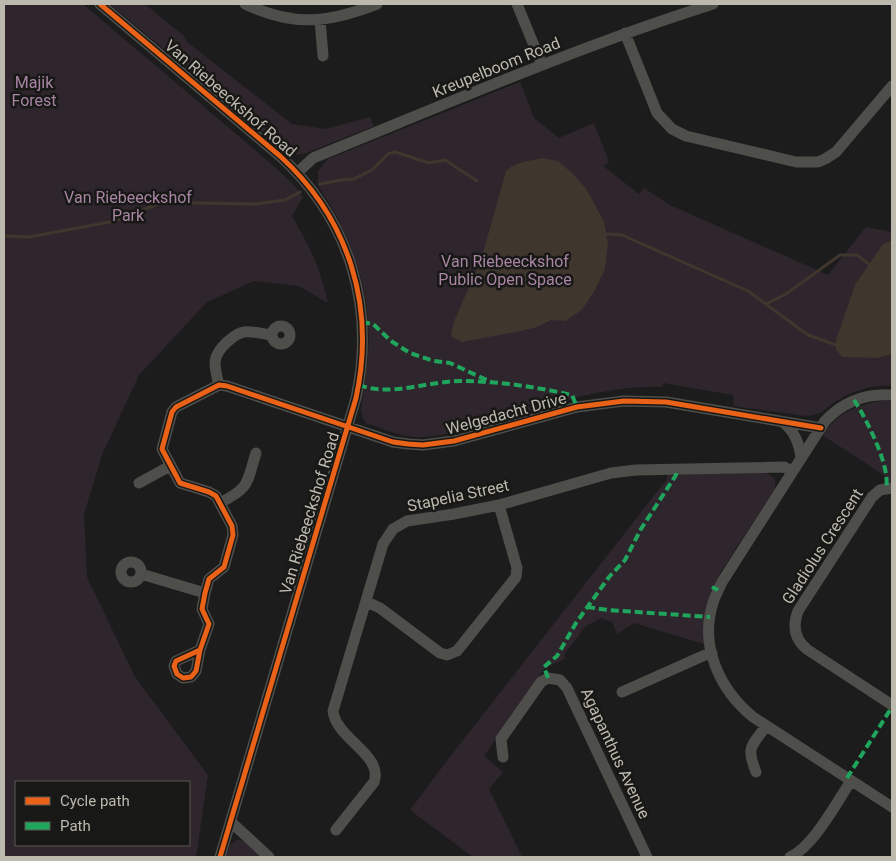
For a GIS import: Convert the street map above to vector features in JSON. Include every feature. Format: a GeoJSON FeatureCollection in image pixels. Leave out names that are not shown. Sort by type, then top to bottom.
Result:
{"type":"FeatureCollection","features":[{"type":"Feature","properties":{"kind":"street","name":"Van Riebeeckshof Road"},"geometry":{"type":"LineString","coordinates":[[100,4],[280,156],[317,197],[334,225],[346,251],[357,288],[362,322],[362,355],[358,385],[348,426],[220,857]]}},
{"type":"Feature","properties":{"kind":"street"},"geometry":{"type":"LineString","coordinates":[[245,4],[281,17],[307,20],[320,20],[353,14],[377,4]]}},
{"type":"Feature","properties":{"kind":"street"},"geometry":{"type":"LineString","coordinates":[[517,4],[542,65]]}},
{"type":"Feature","properties":{"kind":"street","name":"Kreupelboom Road"},"geometry":{"type":"LineString","coordinates":[[297,173],[313,158],[625,33],[713,4]]}},
{"type":"Feature","properties":{"kind":"street"},"geometry":{"type":"LineString","coordinates":[[320,20],[322,56]]}},
{"type":"Feature","properties":{"kind":"street"},"geometry":{"type":"LineString","coordinates":[[625,33],[657,113],[672,130],[686,136],[796,162],[810,163],[831,156],[892,86]]}},
{"type":"Feature","properties":{"kind":"street"},"geometry":{"type":"LineString","coordinates":[[200,650],[209,624],[202,609],[205,592],[209,579],[224,567],[233,535],[232,526],[216,496],[180,483],[162,449],[172,412],[176,407],[219,385],[215,372],[215,358],[220,349],[232,337],[244,332],[272,335]]}},
{"type":"Feature","properties":{"kind":"street","name":"Welgedacht Drive"},"geometry":{"type":"LineString","coordinates":[[219,385],[248,392],[393,442],[408,444],[454,441],[577,407],[632,400],[666,402],[821,428]]}},
{"type":"Feature","properties":{"kind":"street"},"geometry":{"type":"LineString","coordinates":[[892,395],[872,395],[854,400],[831,415],[792,471],[722,582],[712,604],[710,617],[712,653],[717,672],[731,696],[753,717],[766,726],[892,807]]}},
{"type":"Feature","properties":{"kind":"street"},"geometry":{"type":"LineString","coordinates":[[783,422],[793,432],[798,442],[801,458]]}},
{"type":"Feature","properties":{"kind":"street"},"geometry":{"type":"LineString","coordinates":[[220,503],[243,489],[256,453]]}},
{"type":"Feature","properties":{"kind":"street"},"geometry":{"type":"LineString","coordinates":[[139,483],[170,466]]}},
{"type":"Feature","properties":{"kind":"street","name":"Stapelia Street"},"geometry":{"type":"LineString","coordinates":[[336,830],[374,782],[376,776],[375,770],[363,750],[343,733],[337,725],[333,711],[383,544],[397,526],[412,520],[499,505],[611,473],[784,466],[792,471]]}},
{"type":"Feature","properties":{"kind":"street","name":"Gladiolus Crescent"},"geometry":{"type":"LineString","coordinates":[[892,488],[880,490],[872,497],[798,612],[794,623],[799,641],[808,650],[892,705]]}},
{"type":"Feature","properties":{"kind":"street"},"geometry":{"type":"LineString","coordinates":[[367,602],[380,608],[440,653],[447,655],[457,651],[516,577],[516,568],[499,505]]}},
{"type":"Feature","properties":{"kind":"street"},"geometry":{"type":"LineString","coordinates":[[140,574],[205,592]]}},
{"type":"Feature","properties":{"kind":"street"},"geometry":{"type":"LineString","coordinates":[[622,692],[712,653]]}},
{"type":"Feature","properties":{"kind":"street","name":"Agapanthus Avenue"},"geometry":{"type":"LineString","coordinates":[[503,757],[501,740],[539,686],[548,678],[560,680],[567,688],[647,857]]}},
{"type":"Feature","properties":{"kind":"street"},"geometry":{"type":"LineString","coordinates":[[756,772],[749,756],[750,750],[766,726]]}},
{"type":"Feature","properties":{"kind":"street"},"geometry":{"type":"LineString","coordinates":[[795,856],[809,843],[851,781]]}},
{"type":"Feature","properties":{"kind":"street"},"geometry":{"type":"LineString","coordinates":[[231,822],[269,857]]}},
{"type":"Feature","properties":{"kind":"green space","name":"Van Riebeeckshof Park"},"geometry":{"type":"Polygon","coordinates":[[[4,4],[83,4],[275,167],[303,197],[292,216],[314,258],[328,303],[299,286],[254,281],[207,302],[139,375],[102,455],[84,514],[87,577],[135,677],[208,775],[196,857],[4,857],[4,4]]]}},
{"type":"Feature","properties":{"kind":"green space"},"geometry":{"type":"Polygon","coordinates":[[[110,4],[145,4],[185,37],[187,42],[292,124],[325,129],[370,117],[374,126],[304,154],[289,154],[110,4]]]}},
{"type":"Feature","properties":{"kind":"green space","name":"Van Riebeeckshof Public Open Space"},"geometry":{"type":"Polygon","coordinates":[[[520,82],[534,118],[559,138],[594,123],[609,162],[603,166],[639,194],[644,188],[670,205],[828,275],[866,227],[892,232],[892,386],[871,387],[857,391],[844,396],[820,413],[806,416],[734,406],[733,395],[663,383],[662,387],[620,389],[578,397],[447,434],[417,437],[368,425],[363,419],[361,410],[369,338],[366,300],[351,247],[337,216],[318,185],[318,171],[328,159],[520,82]]]}},
{"type":"Feature","properties":{"kind":"green space"},"geometry":{"type":"Polygon","coordinates":[[[892,401],[892,484],[886,483],[884,475],[822,435],[834,421],[848,411],[873,402],[892,401]]]}},
{"type":"Feature","properties":{"kind":"green space"},"geometry":{"type":"Polygon","coordinates":[[[766,472],[775,479],[775,489],[720,573],[711,592],[704,622],[704,644],[634,623],[617,634],[612,622],[601,618],[586,626],[565,653],[564,659],[544,669],[484,756],[503,772],[489,789],[522,857],[473,857],[410,810],[667,479],[667,475],[766,472]]]}},
{"type":"Feature","properties":{"kind":"green space"},"geometry":{"type":"Polygon","coordinates":[[[237,840],[244,841],[262,857],[226,857],[230,845],[237,840]]]}},
{"type":"Feature","properties":{"kind":"shaded area"},"geometry":{"type":"Polygon","coordinates":[[[541,158],[558,161],[587,190],[604,222],[608,244],[605,269],[595,290],[582,310],[565,321],[551,320],[537,327],[521,331],[462,342],[452,337],[451,333],[455,319],[481,260],[506,171],[518,164],[541,158]]]}},
{"type":"Feature","properties":{"kind":"shaded area"},"geometry":{"type":"Polygon","coordinates":[[[891,241],[892,354],[878,358],[843,357],[836,350],[836,340],[855,285],[883,244],[891,241]]]}},
{"type":"Feature","properties":{"kind":"waterway"},"geometry":{"type":"LineString","coordinates":[[320,184],[354,179],[372,170],[388,154],[395,152],[429,163],[445,160],[477,181]]}},
{"type":"Feature","properties":{"kind":"waterway"},"geometry":{"type":"LineString","coordinates":[[4,236],[29,237],[115,221],[166,201],[256,204],[285,200],[300,192]]}},
{"type":"Feature","properties":{"kind":"waterway"},"geometry":{"type":"LineString","coordinates":[[606,234],[622,235],[748,291],[808,335],[836,345]]}},
{"type":"Feature","properties":{"kind":"waterway"},"geometry":{"type":"LineString","coordinates":[[766,304],[786,294],[840,255],[857,255],[869,264]]}},
{"type":"Feature","properties":{"kind":"marked path"},"geometry":{"type":"LineString","coordinates":[[362,322],[373,324],[391,341],[410,353],[434,361],[450,363],[491,382]]}},
{"type":"Feature","properties":{"kind":"marked path"},"geometry":{"type":"LineString","coordinates":[[359,385],[371,388],[397,389],[461,381],[503,383],[572,395],[577,407]]}},
{"type":"Feature","properties":{"kind":"marked path"},"geometry":{"type":"LineString","coordinates":[[854,400],[871,430],[881,456],[887,479],[886,488]]}},
{"type":"Feature","properties":{"kind":"marked path"},"geometry":{"type":"LineString","coordinates":[[548,678],[544,667],[557,656],[576,623],[609,577],[625,560],[641,529],[676,475],[676,469]]}},
{"type":"Feature","properties":{"kind":"marked path"},"geometry":{"type":"LineString","coordinates":[[712,587],[718,590]]}},
{"type":"Feature","properties":{"kind":"marked path"},"geometry":{"type":"LineString","coordinates":[[587,607],[710,617]]}},
{"type":"Feature","properties":{"kind":"marked path"},"geometry":{"type":"LineString","coordinates":[[847,778],[892,707]]}},
{"type":"Feature","properties":{"kind":"cycle path"},"geometry":{"type":"LineString","coordinates":[[100,4],[280,156],[304,181],[324,207],[340,236],[351,266],[359,298],[362,330],[361,364],[356,398],[220,857]]}},
{"type":"Feature","properties":{"kind":"cycle path"},"geometry":{"type":"LineString","coordinates":[[200,650],[176,661],[174,666],[177,674],[183,678],[191,677],[196,671],[200,650],[209,624],[202,609],[205,593],[209,579],[224,567],[233,535],[232,526],[216,496],[180,483],[162,449],[172,412],[176,407],[219,385],[227,386],[393,442],[408,444],[423,445],[454,441],[577,407],[624,401],[666,402],[821,428]]}},
{"type":"Feature","properties":{"kind":"park label","name":"Majik Forest"},"geometry":{"type":"Point","coordinates":[34,91]}}]}
